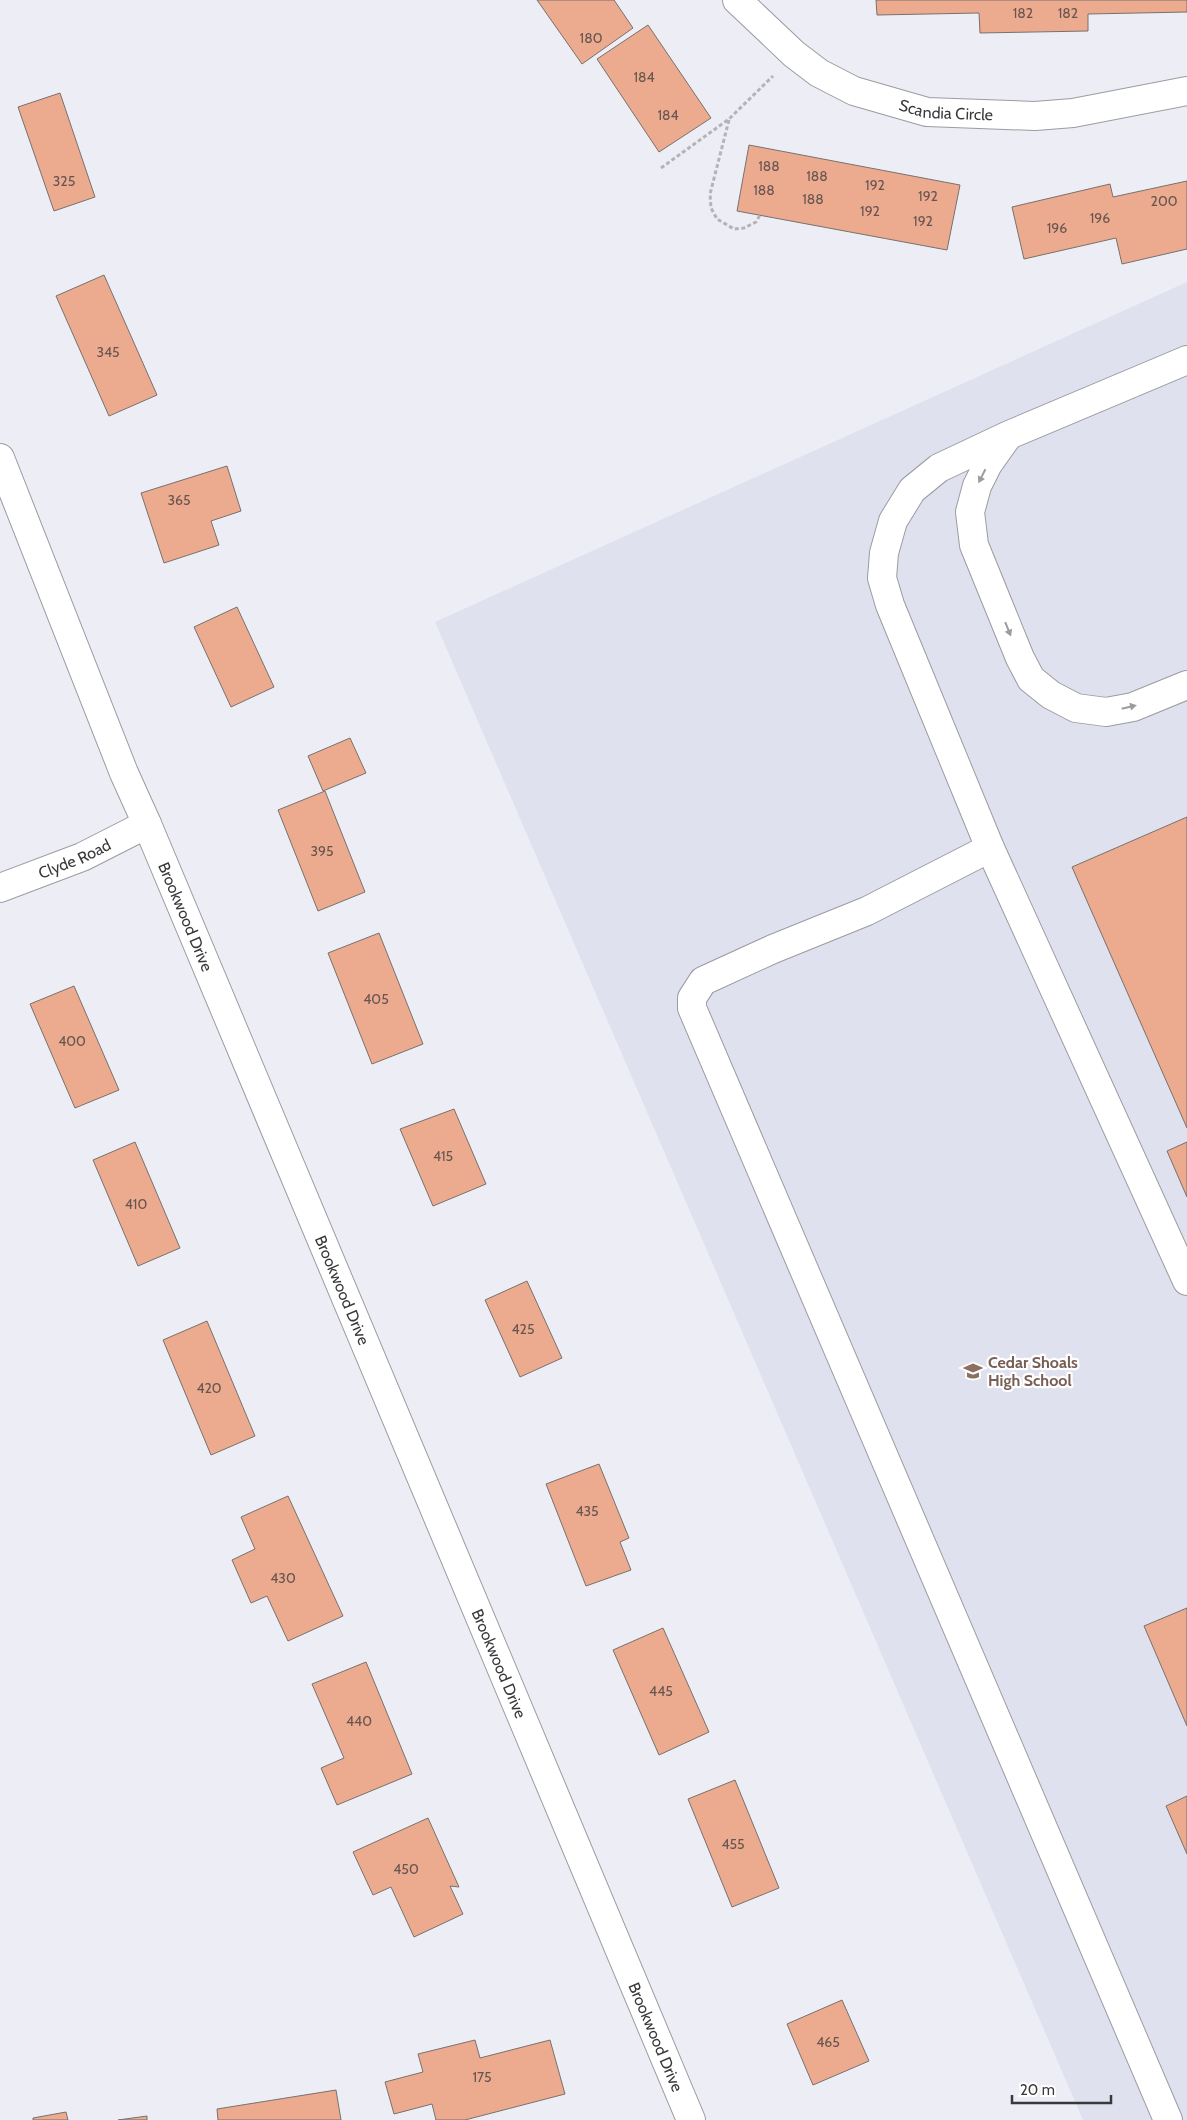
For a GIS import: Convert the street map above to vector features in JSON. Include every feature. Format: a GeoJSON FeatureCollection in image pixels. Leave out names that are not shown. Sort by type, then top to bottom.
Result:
{"type":"FeatureCollection","features":[{"type":"Feature","properties":{"kind":"street","name":"Scandia Circle"},"geometry":{"type":"LineString","coordinates":[[737,0],[794,54],[819,73],[854,92],[927,112],[1035,116],[1073,114],[1187,91]]}},
{"type":"Feature","properties":{"kind":"street"},"geometry":{"type":"LineString","coordinates":[[1186,1276],[990,848],[890,605],[882,578],[884,553],[892,522],[912,490],[939,468],[1009,435],[1187,360]]}},
{"type":"Feature","properties":{"kind":"street"},"geometry":{"type":"LineString","coordinates":[[1009,435],[988,464],[977,486],[970,512],[974,545],[1030,679],[1051,695],[1076,708],[1106,712],[1133,707],[1187,686]]}},
{"type":"Feature","properties":{"kind":"street","name":"Brookwood Drive"},"geometry":{"type":"LineString","coordinates":[[0,458],[120,764],[147,824],[690,2120]]}},
{"type":"Feature","properties":{"kind":"street","name":"Clyde Road"},"geometry":{"type":"LineString","coordinates":[[0,888],[82,857],[147,824]]}},
{"type":"Feature","properties":{"kind":"street"},"geometry":{"type":"LineString","coordinates":[[990,848],[867,911],[773,949],[703,981],[692,998],[692,1008],[1168,2120]]}},
{"type":"Feature","properties":{"kind":"path"},"geometry":{"type":"LineString","coordinates":[[661,168],[729,119],[794,54]]}},
{"type":"Feature","properties":{"kind":"path"},"geometry":{"type":"LineString","coordinates":[[729,119],[710,194],[712,208],[717,219],[734,229],[744,228],[756,222],[760,215]]}},
{"type":"Feature","properties":{"kind":"shaded area","name":"Cedar Shoals High School"},"geometry":{"type":"Polygon","coordinates":[[[1187,282],[1187,2120],[1083,2120],[435,622],[1187,282]]]}},
{"type":"Feature","properties":{"kind":"building"},"geometry":{"type":"Polygon","coordinates":[[[537,0],[614,0],[633,28],[582,64],[537,0]]]}},
{"type":"Feature","properties":{"kind":"building"},"geometry":{"type":"Polygon","coordinates":[[[876,0],[1187,0],[1187,12],[1088,14],[1088,31],[980,33],[979,13],[877,15],[876,0]]]}},
{"type":"Feature","properties":{"kind":"building"},"geometry":{"type":"Polygon","coordinates":[[[648,25],[711,118],[659,152],[597,59],[648,25]]]}},
{"type":"Feature","properties":{"kind":"building"},"geometry":{"type":"Polygon","coordinates":[[[60,93],[95,197],[54,211],[18,107],[60,93]]]}},
{"type":"Feature","properties":{"kind":"building"},"geometry":{"type":"Polygon","coordinates":[[[749,145],[960,185],[947,250],[737,211],[749,145]]]}},
{"type":"Feature","properties":{"kind":"building"},"geometry":{"type":"Polygon","coordinates":[[[1187,181],[1187,249],[1122,264],[1116,238],[1024,259],[1012,207],[1110,184],[1113,197],[1187,181]]]}},
{"type":"Feature","properties":{"kind":"building"},"geometry":{"type":"Polygon","coordinates":[[[104,275],[157,395],[109,416],[56,296],[104,275]]]}},
{"type":"Feature","properties":{"kind":"building"},"geometry":{"type":"Polygon","coordinates":[[[227,466],[241,511],[211,521],[219,545],[164,563],[141,493],[227,466]]]}},
{"type":"Feature","properties":{"kind":"building"},"geometry":{"type":"Polygon","coordinates":[[[237,607],[274,687],[231,707],[194,627],[237,607]]]}},
{"type":"Feature","properties":{"kind":"building"},"geometry":{"type":"Polygon","coordinates":[[[350,738],[366,773],[323,791],[308,756],[350,738]]]}},
{"type":"Feature","properties":{"kind":"building"},"geometry":{"type":"Polygon","coordinates":[[[325,791],[365,892],[318,911],[278,810],[325,791]]]}},
{"type":"Feature","properties":{"kind":"building"},"geometry":{"type":"Polygon","coordinates":[[[1187,817],[1187,1128],[1072,867],[1187,817]]]}},
{"type":"Feature","properties":{"kind":"building"},"geometry":{"type":"Polygon","coordinates":[[[379,933],[423,1044],[372,1064],[328,953],[379,933]]]}},
{"type":"Feature","properties":{"kind":"building"},"geometry":{"type":"Polygon","coordinates":[[[74,986],[119,1090],[75,1108],[30,1004],[74,986]]]}},
{"type":"Feature","properties":{"kind":"building"},"geometry":{"type":"Polygon","coordinates":[[[454,1109],[486,1184],[433,1206],[400,1129],[454,1109]]]}},
{"type":"Feature","properties":{"kind":"building"},"geometry":{"type":"Polygon","coordinates":[[[135,1142],[180,1248],[138,1266],[93,1160],[135,1142]]]}},
{"type":"Feature","properties":{"kind":"building"},"geometry":{"type":"Polygon","coordinates":[[[1187,1142],[1187,1197],[1167,1151],[1187,1142]]]}},
{"type":"Feature","properties":{"kind":"building"},"geometry":{"type":"Polygon","coordinates":[[[527,1281],[562,1358],[520,1377],[485,1300],[527,1281]]]}},
{"type":"Feature","properties":{"kind":"building"},"geometry":{"type":"Polygon","coordinates":[[[207,1321],[255,1436],[211,1455],[163,1340],[207,1321]]]}},
{"type":"Feature","properties":{"kind":"building"},"geometry":{"type":"Polygon","coordinates":[[[599,1464],[629,1538],[620,1542],[631,1570],[586,1586],[546,1484],[599,1464]]]}},
{"type":"Feature","properties":{"kind":"building"},"geometry":{"type":"Polygon","coordinates":[[[288,1496],[343,1616],[288,1641],[267,1596],[251,1603],[232,1560],[255,1549],[241,1517],[288,1496]]]}},
{"type":"Feature","properties":{"kind":"building"},"geometry":{"type":"Polygon","coordinates":[[[1187,1608],[1187,1726],[1144,1626],[1187,1608]]]}},
{"type":"Feature","properties":{"kind":"building"},"geometry":{"type":"Polygon","coordinates":[[[663,1628],[709,1732],[659,1755],[613,1650],[663,1628]]]}},
{"type":"Feature","properties":{"kind":"building"},"geometry":{"type":"Polygon","coordinates":[[[366,1662],[412,1774],[337,1805],[321,1768],[344,1758],[312,1684],[366,1662]]]}},
{"type":"Feature","properties":{"kind":"building"},"geometry":{"type":"Polygon","coordinates":[[[735,1780],[779,1888],[732,1907],[688,1799],[735,1780]]]}},
{"type":"Feature","properties":{"kind":"building"},"geometry":{"type":"Polygon","coordinates":[[[1187,1796],[1187,1854],[1166,1806],[1187,1796]]]}},
{"type":"Feature","properties":{"kind":"building"},"geometry":{"type":"Polygon","coordinates":[[[428,1818],[459,1887],[450,1886],[463,1914],[414,1937],[391,1887],[373,1895],[353,1852],[428,1818]]]}},
{"type":"Feature","properties":{"kind":"building"},"geometry":{"type":"Polygon","coordinates":[[[842,2000],[869,2061],[813,2085],[787,2024],[842,2000]]]}},
{"type":"Feature","properties":{"kind":"building"},"geometry":{"type":"Polygon","coordinates":[[[475,2040],[480,2058],[550,2040],[565,2094],[465,2120],[436,2120],[432,2104],[394,2114],[385,2082],[423,2072],[418,2054],[475,2040]]]}},
{"type":"Feature","properties":{"kind":"building"},"geometry":{"type":"Polygon","coordinates":[[[336,2090],[341,2120],[218,2120],[217,2109],[336,2090]]]}},
{"type":"Feature","properties":{"kind":"building"},"geometry":{"type":"Polygon","coordinates":[[[66,2112],[68,2120],[33,2120],[33,2118],[66,2112]]]}},
{"type":"Feature","properties":{"kind":"building"},"geometry":{"type":"Polygon","coordinates":[[[147,2116],[147,2120],[118,2120],[147,2116]]]}},
{"type":"Feature","properties":{"kind":"place","name":"Cedar Shoals High School"},"geometry":{"type":"Point","coordinates":[973,1371]}}]}
